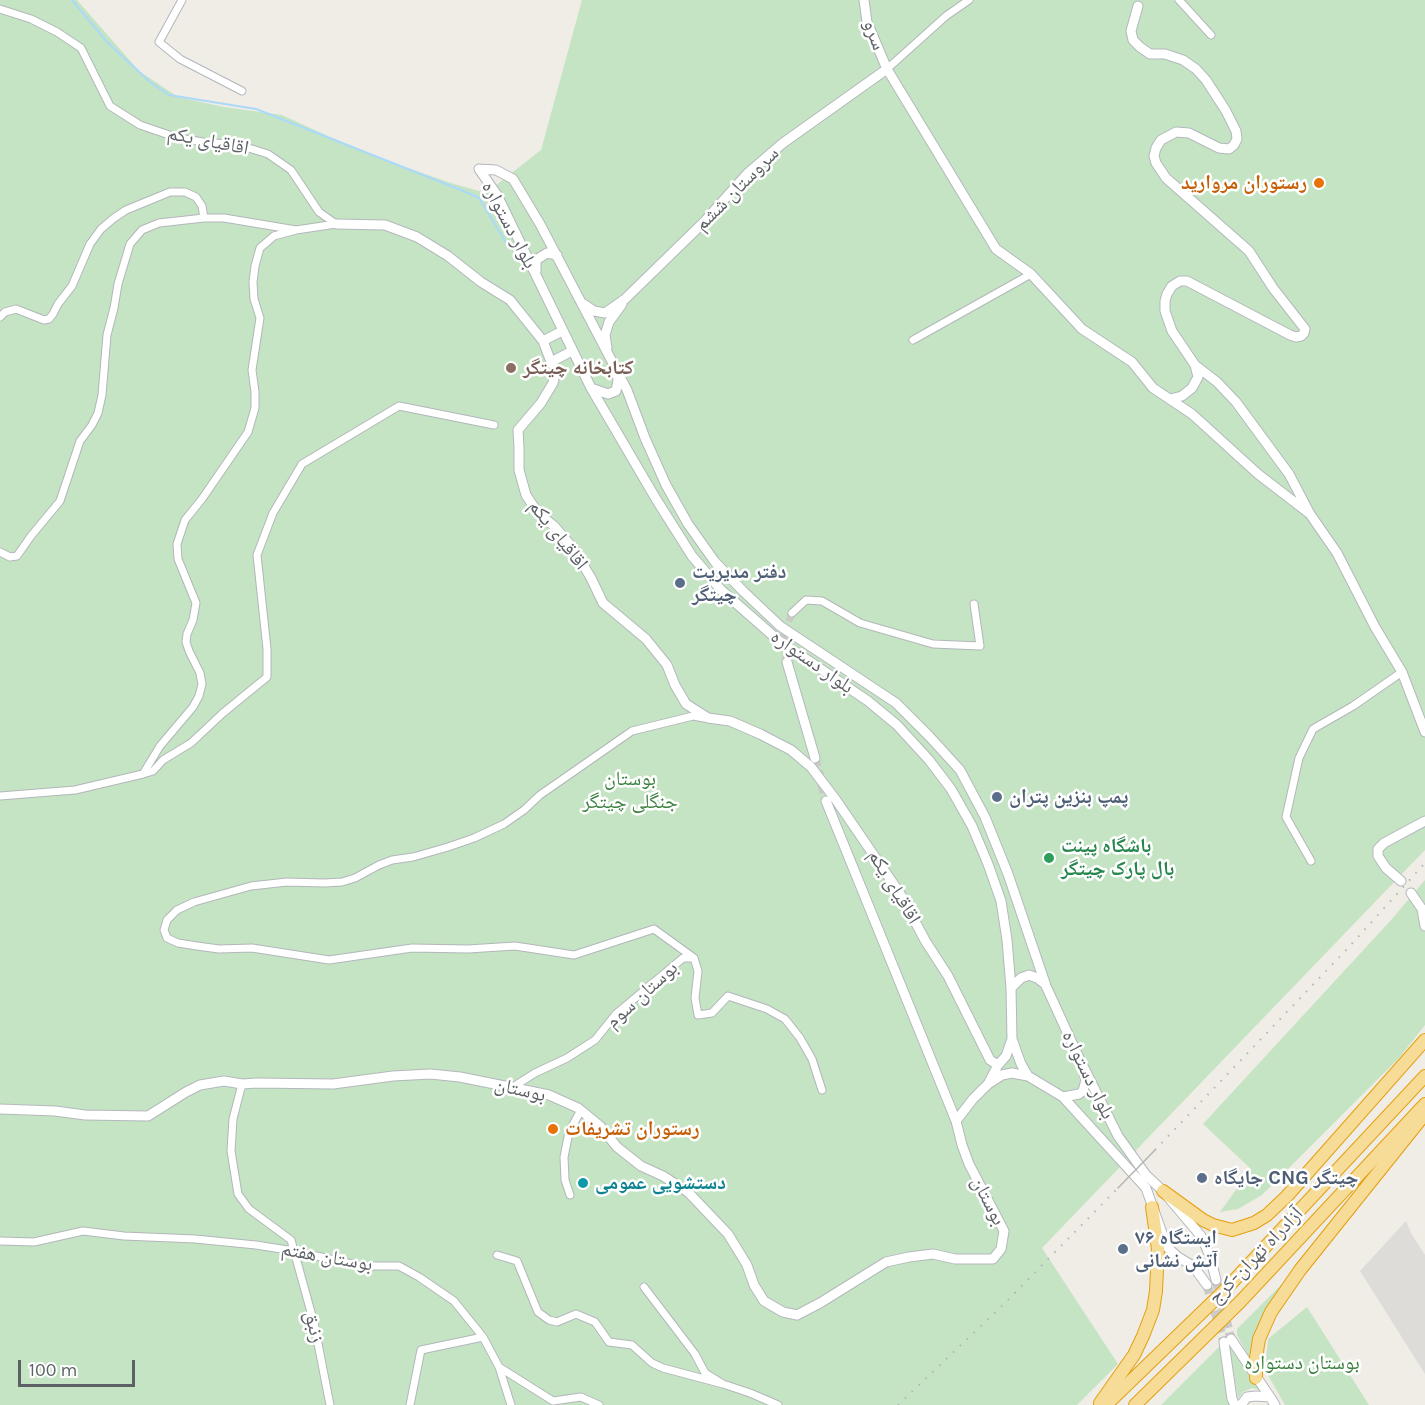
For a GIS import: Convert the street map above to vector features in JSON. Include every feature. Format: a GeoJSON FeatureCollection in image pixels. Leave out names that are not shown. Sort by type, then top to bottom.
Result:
{"type":"FeatureCollection","features":[{"type":"Feature","properties":{"kind":"highway"},"geometry":{"type":"LineString","coordinates":[[1162,1191],[1213,1225],[1232,1230],[1254,1223],[1267,1215],[1287,1196],[1425,1040]]}},
{"type":"Feature","properties":{"kind":"highway","name":"آزادراه تهران-کرج"},"geometry":{"type":"LineString","coordinates":[[1106,1405],[1225,1290],[1425,1076]]}},
{"type":"Feature","properties":{"kind":"highway"},"geometry":{"type":"LineString","coordinates":[[1135,1405],[1240,1302],[1425,1104]]}},
{"type":"Feature","properties":{"kind":"highway"},"geometry":{"type":"LineString","coordinates":[[1256,1378],[1259,1339],[1270,1312],[1300,1270],[1425,1114]]}},
{"type":"Feature","properties":{"kind":"highway"},"geometry":{"type":"LineString","coordinates":[[1099,1405],[1134,1354],[1153,1310],[1158,1249],[1152,1207]]}},
{"type":"Feature","properties":{"kind":"street"},"geometry":{"type":"LineString","coordinates":[[182,0],[159,42],[180,59],[242,91]]}},
{"type":"Feature","properties":{"kind":"street","name":"سرو"},"geometry":{"type":"LineString","coordinates":[[864,0],[867,22],[887,69],[996,249],[1031,274],[1082,329],[1132,362],[1154,388],[1192,414],[1258,474],[1310,514]]}},
{"type":"Feature","properties":{"kind":"street"},"geometry":{"type":"LineString","coordinates":[[887,69],[946,16],[969,0]]}},
{"type":"Feature","properties":{"kind":"street"},"geometry":{"type":"LineString","coordinates":[[1179,0],[1211,36]]}},
{"type":"Feature","properties":{"kind":"street"},"geometry":{"type":"LineString","coordinates":[[1140,2],[1131,31],[1133,40],[1150,54],[1164,54],[1183,60],[1196,69],[1226,111],[1236,131],[1237,139],[1229,149],[1219,148],[1189,134],[1176,132],[1161,140],[1154,156],[1156,164],[1166,178],[1249,251],[1273,288],[1305,329],[1301,336],[1290,335],[1180,280],[1172,286],[1165,301],[1165,311],[1172,331],[1196,365],[1236,402],[1289,474],[1310,514],[1337,553],[1375,627],[1402,672],[1425,732]]}},
{"type":"Feature","properties":{"kind":"street","name":"اقاقیای یکم"},"geometry":{"type":"LineString","coordinates":[[0,9],[30,19],[57,32],[81,48],[110,105],[140,125],[178,138],[240,145],[268,154],[291,170],[319,212],[336,224],[386,225],[417,237],[510,300],[543,341],[556,370],[541,403],[518,430],[519,470],[526,495],[538,513],[554,526],[573,548],[603,603],[646,639],[667,665],[686,704],[708,718],[730,721],[760,734],[791,750],[811,767],[899,892],[926,942],[948,976],[990,1060],[998,1065]]}},
{"type":"Feature","properties":{"kind":"street","name":"سروستان ششم"},"geometry":{"type":"LineString","coordinates":[[625,299],[704,222],[747,174],[783,143],[887,69]]}},
{"type":"Feature","properties":{"kind":"street","name":"بلوار دستواره"},"geometry":{"type":"LineString","coordinates":[[1152,1207],[1146,1188],[1063,1097],[1028,1076],[1021,1064],[1012,1040],[1011,988],[1001,901],[972,826],[951,789],[929,760],[897,725],[868,701],[778,640],[721,590],[692,556],[591,388],[497,195],[479,169],[496,170],[513,179],[557,255],[627,390],[666,485],[688,524],[715,562],[780,626],[896,703],[960,770],[985,817],[1008,873],[1046,986],[1118,1136],[1146,1175],[1201,1236],[1210,1256],[1216,1280]]}},
{"type":"Feature","properties":{"kind":"street"},"geometry":{"type":"LineString","coordinates":[[0,317],[5,312],[16,309],[44,320],[49,319],[72,286],[90,244],[101,229],[114,218],[138,204],[170,192],[185,192],[196,197],[204,218]]}},
{"type":"Feature","properties":{"kind":"street"},"geometry":{"type":"LineString","coordinates":[[0,552],[10,557],[17,556],[60,501],[80,441],[92,426],[98,413],[102,395],[107,334],[130,244],[142,230],[159,222],[224,218],[296,230]]}},
{"type":"Feature","properties":{"kind":"street"},"geometry":{"type":"LineString","coordinates":[[143,774],[160,746],[188,714],[199,696],[202,684],[200,673],[186,642],[196,603],[178,559],[177,544],[185,520],[248,432],[255,408],[252,370],[260,318],[254,299],[253,282],[260,248],[274,236],[336,224]]}},
{"type":"Feature","properties":{"kind":"street"},"geometry":{"type":"LineString","coordinates":[[536,276],[536,260],[547,253],[557,255]]}},
{"type":"Feature","properties":{"kind":"street"},"geometry":{"type":"LineString","coordinates":[[913,340],[1031,274]]}},
{"type":"Feature","properties":{"kind":"street"},"geometry":{"type":"LineString","coordinates":[[580,301],[594,311],[605,313],[625,299]]}},
{"type":"Feature","properties":{"kind":"street"},"geometry":{"type":"LineString","coordinates":[[608,355],[605,336],[609,322],[625,299]]}},
{"type":"Feature","properties":{"kind":"street"},"geometry":{"type":"LineString","coordinates":[[543,341],[562,331]]}},
{"type":"Feature","properties":{"kind":"street"},"geometry":{"type":"LineString","coordinates":[[551,362],[572,351]]}},
{"type":"Feature","properties":{"kind":"street"},"geometry":{"type":"LineString","coordinates":[[1170,399],[1182,396],[1192,388],[1198,377],[1196,365]]}},
{"type":"Feature","properties":{"kind":"street"},"geometry":{"type":"LineString","coordinates":[[591,388],[608,394],[616,391],[617,370]]}},
{"type":"Feature","properties":{"kind":"street"},"geometry":{"type":"LineString","coordinates":[[0,796],[75,790],[153,771],[163,760],[191,743],[267,677],[267,649],[257,555],[273,513],[302,464],[399,406],[494,425]]}},
{"type":"Feature","properties":{"kind":"street"},"geometry":{"type":"LineString","coordinates":[[792,613],[806,600],[822,601],[860,624],[933,644],[980,646],[974,604]]}},
{"type":"Feature","properties":{"kind":"street"},"geometry":{"type":"LineString","coordinates":[[787,662],[815,758]]}},
{"type":"Feature","properties":{"kind":"street"},"geometry":{"type":"LineString","coordinates":[[1311,861],[1286,817],[1299,758],[1313,729],[1353,706],[1402,672]]}},
{"type":"Feature","properties":{"kind":"street"},"geometry":{"type":"LineString","coordinates":[[694,958],[654,929],[574,955],[515,946],[468,950],[412,948],[329,960],[252,948],[219,949],[178,943],[168,938],[164,930],[167,920],[177,910],[194,902],[251,886],[287,882],[342,882],[356,878],[392,860],[413,857],[474,838],[504,824],[540,795],[632,731],[693,716],[708,718]]}},
{"type":"Feature","properties":{"kind":"street"},"geometry":{"type":"LineString","coordinates":[[826,801],[956,1121]]}},
{"type":"Feature","properties":{"kind":"street"},"geometry":{"type":"LineString","coordinates":[[1401,881],[1386,868],[1378,856],[1378,849],[1384,843],[1425,821]]}},
{"type":"Feature","properties":{"kind":"street"},"geometry":{"type":"LineString","coordinates":[[1411,893],[1422,909],[1425,926]]}},
{"type":"Feature","properties":{"kind":"street","name":"بوستان سوم"},"geometry":{"type":"LineString","coordinates":[[513,1087],[595,1040],[616,1014],[683,958],[694,958],[698,971],[695,998],[699,1015],[712,1013],[728,996],[767,1009],[785,1019],[808,1052],[822,1090]]}},
{"type":"Feature","properties":{"kind":"street"},"geometry":{"type":"LineString","coordinates":[[1011,988],[1021,978],[1029,975],[1037,978],[1046,986]]}},
{"type":"Feature","properties":{"kind":"street"},"geometry":{"type":"LineString","coordinates":[[988,1084],[998,1065],[1006,1056],[1012,1040]]}},
{"type":"Feature","properties":{"kind":"street"},"geometry":{"type":"LineString","coordinates":[[1063,1097],[1083,1091],[1086,1080],[1079,1058]]}},
{"type":"Feature","properties":{"kind":"street"},"geometry":{"type":"LineString","coordinates":[[956,1121],[973,1099],[988,1084],[1002,1075],[1012,1072],[1028,1076]]}},
{"type":"Feature","properties":{"kind":"street","name":"بوستان"},"geometry":{"type":"LineString","coordinates":[[0,1109],[55,1111],[85,1115],[148,1116],[200,1085],[224,1081],[333,1084],[393,1076],[430,1074],[460,1077],[549,1095],[581,1110],[600,1126],[617,1147],[641,1166],[663,1176],[688,1192],[728,1234],[747,1265],[754,1285],[764,1300],[783,1312],[797,1315],[886,1262],[933,1254],[955,1259],[993,1259],[1001,1249],[1004,1231],[969,1164],[956,1121]]}},
{"type":"Feature","properties":{"kind":"street"},"geometry":{"type":"LineString","coordinates":[[242,1083],[233,1119],[231,1151],[238,1194],[249,1209],[291,1240],[294,1251]]}},
{"type":"Feature","properties":{"kind":"street"},"geometry":{"type":"LineString","coordinates":[[570,1195],[565,1180],[564,1156],[569,1132],[581,1110]]}},
{"type":"Feature","properties":{"kind":"street"},"geometry":{"type":"LineString","coordinates":[[1152,1207],[1167,1247],[1193,1266],[1207,1285]]}},
{"type":"Feature","properties":{"kind":"street","name":"بوستان هفتم"},"geometry":{"type":"LineString","coordinates":[[0,1241],[34,1242],[83,1231],[124,1236],[195,1239],[294,1251],[361,1266],[399,1266],[454,1301],[483,1337],[500,1367],[553,1401],[581,1397],[599,1405]]}},
{"type":"Feature","properties":{"kind":"street","name":"زنبق"},"geometry":{"type":"LineString","coordinates":[[294,1251],[314,1323],[330,1405]]}},
{"type":"Feature","properties":{"kind":"street"},"geometry":{"type":"LineString","coordinates":[[497,1255],[517,1261],[538,1312],[549,1320],[557,1322],[576,1314],[595,1322],[609,1342],[632,1345],[652,1363],[663,1368],[723,1384],[778,1405]]}},
{"type":"Feature","properties":{"kind":"street"},"geometry":{"type":"LineString","coordinates":[[644,1287],[695,1354],[705,1372],[723,1384]]}},
{"type":"Feature","properties":{"kind":"street"},"geometry":{"type":"LineString","coordinates":[[410,1405],[421,1350],[483,1337]]}},
{"type":"Feature","properties":{"kind":"street"},"geometry":{"type":"LineString","coordinates":[[1235,1405],[1231,1388],[1227,1340],[1272,1401]]}},
{"type":"Feature","properties":{"kind":"street"},"geometry":{"type":"LineString","coordinates":[[500,1367],[511,1405]]}},
{"type":"Feature","properties":{"kind":"street"},"geometry":{"type":"LineString","coordinates":[[1241,1405],[1247,1397],[1256,1396],[1272,1401]]}},
{"type":"Feature","properties":{"kind":"shaded area"},"geometry":{"type":"Polygon","coordinates":[[[1406,1221],[1425,1255],[1425,1374],[1360,1271],[1406,1221]]]}},
{"type":"Feature","properties":{"kind":"green space","name":"بوستان جنگلی چیتگر"},"geometry":{"type":"Polygon","coordinates":[[[0,0],[77,0],[139,71],[178,97],[224,107],[282,115],[390,162],[486,193],[541,150],[582,0],[1425,0],[1425,850],[1042,1248],[1118,1364],[1077,1405],[0,1405],[0,0]]]}},
{"type":"Feature","properties":{"kind":"green space"},"geometry":{"type":"Polygon","coordinates":[[[1425,880],[1425,1025],[1399,1058],[1262,1195],[1238,1209],[1220,1212],[1251,1169],[1203,1124],[1425,880]]]}},
{"type":"Feature","properties":{"kind":"green space"},"geometry":{"type":"Polygon","coordinates":[[[1288,1278],[1262,1316],[1252,1363],[1237,1335],[1237,1329],[1288,1278]]]}},
{"type":"Feature","properties":{"kind":"green space","name":"بوستان دستواره"},"geometry":{"type":"Polygon","coordinates":[[[1307,1307],[1369,1405],[1285,1405],[1265,1370],[1268,1339],[1307,1307]]]}},
{"type":"Feature","properties":{"kind":"green space"},"geometry":{"type":"Polygon","coordinates":[[[1221,1345],[1229,1405],[1161,1405],[1221,1345]]]}},
{"type":"Feature","properties":{"kind":"green space"},"geometry":{"type":"Polygon","coordinates":[[[1229,1346],[1260,1390],[1252,1388],[1243,1392],[1238,1399],[1229,1346]]]}},
{"type":"Feature","properties":{"kind":"waterway"},"geometry":{"type":"LineString","coordinates":[[72,0],[108,43],[150,82],[169,95],[256,109],[461,190],[479,198],[507,244]]}},
{"type":"Feature","properties":{"kind":"tunnel"},"geometry":{"type":"LineString","coordinates":[[787,662],[783,636],[792,613]]}},
{"type":"Feature","properties":{"kind":"tunnel"},"geometry":{"type":"LineString","coordinates":[[815,758],[826,801]]}},
{"type":"Feature","properties":{"kind":"tunnel"},"geometry":{"type":"LineString","coordinates":[[1216,1280],[1231,1339]]}},
{"type":"Feature","properties":{"kind":"tunnel"},"geometry":{"type":"LineString","coordinates":[[1207,1285],[1224,1342]]}},
{"type":"Feature","properties":{"kind":"tram line"},"geometry":{"type":"LineString","coordinates":[[1118,1188],[1155,1150]]}},
{"type":"Feature","properties":{"kind":"railway"},"geometry":{"type":"LineString","coordinates":[[1155,1150],[1348,948],[1425,863]]}},
{"type":"Feature","properties":{"kind":"railway"},"geometry":{"type":"LineString","coordinates":[[898,1405],[1004,1304],[1118,1188]]}},
{"type":"Feature","properties":{"kind":"place","name":"رستوران مروارید"},"geometry":{"type":"Point","coordinates":[1319,183]}},
{"type":"Feature","properties":{"kind":"place","name":"کتابخانه چیتگر"},"geometry":{"type":"Point","coordinates":[511,368]}},
{"type":"Feature","properties":{"kind":"place","name":"دفتر مدیریت چیتگر"},"geometry":{"type":"Point","coordinates":[680,583]}},
{"type":"Feature","properties":{"kind":"place","name":"پمپ بنزین پتران"},"geometry":{"type":"Point","coordinates":[997,797]}},
{"type":"Feature","properties":{"kind":"place","name":"باشگاه پینت بال پارک چیتگر"},"geometry":{"type":"Point","coordinates":[1049,858]}},
{"type":"Feature","properties":{"kind":"place","name":"رستوران تشریفات"},"geometry":{"type":"Point","coordinates":[553,1129]}},
{"type":"Feature","properties":{"kind":"place","name":"جایگاه CNG چیتگر"},"geometry":{"type":"Point","coordinates":[1202,1178]}},
{"type":"Feature","properties":{"kind":"place","name":"دستشویی عمومی"},"geometry":{"type":"Point","coordinates":[583,1183]}},
{"type":"Feature","properties":{"kind":"place","name":"ایستگاه ۷۶ آتش نشانی"},"geometry":{"type":"Point","coordinates":[1123,1249]}}]}
